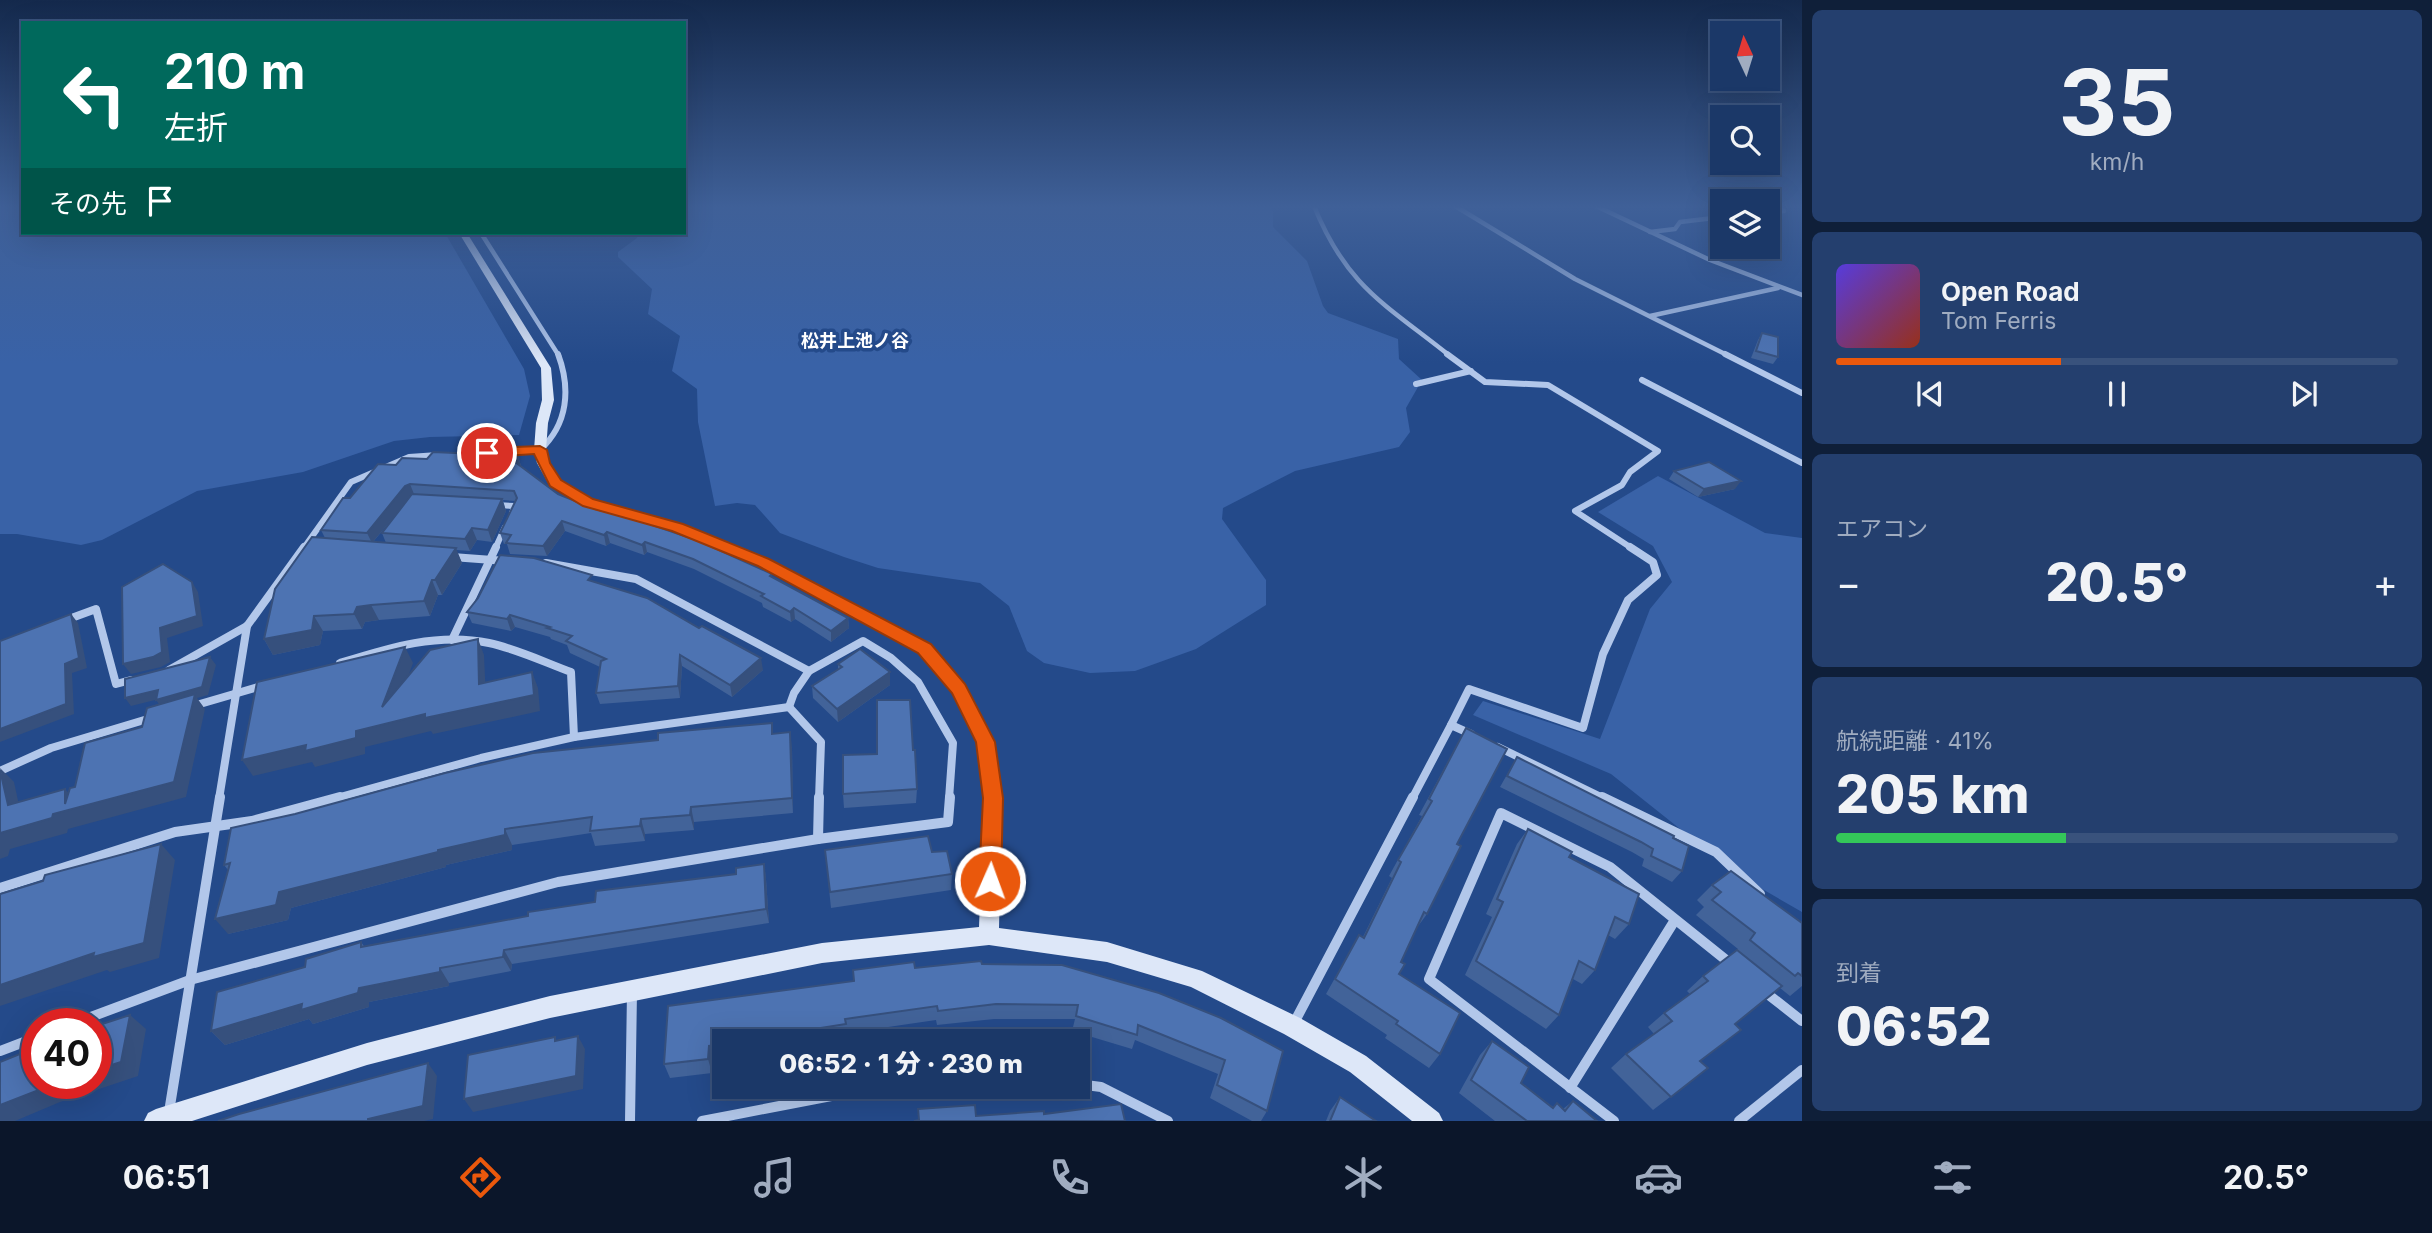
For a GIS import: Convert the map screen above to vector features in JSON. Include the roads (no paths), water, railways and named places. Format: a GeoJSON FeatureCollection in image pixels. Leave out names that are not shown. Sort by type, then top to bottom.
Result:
{"type":"FeatureCollection","features":[{"type":"Feature","properties":{"kind":"street"},"geometry":{"type":"LineString","coordinates":[[478,258],[545,368],[548,400],[542,423],[540,450],[543,463],[555,483],[588,503],[677,527],[764,562],[925,648],[959,689],[985,742],[993,798],[989,936]]}},
{"type":"Feature","properties":{"kind":"street"},"geometry":{"type":"LineString","coordinates":[[163,673],[247,626],[351,482],[409,457],[540,450],[554,437],[564,407],[568,377],[557,351],[497,258]]}},
{"type":"Feature","properties":{"kind":"street"},"geometry":{"type":"LineString","coordinates":[[1292,1026],[1469,689],[1583,728],[1604,654],[1628,600],[1657,575],[1653,562],[1575,511],[1622,485],[1630,472],[1658,452],[1548,385],[1535,381],[1487,383],[1382,306],[1354,279],[1338,258]]}},
{"type":"Feature","properties":{"kind":"street"},"geometry":{"type":"LineString","coordinates":[[1539,258],[1802,393]]}},
{"type":"Feature","properties":{"kind":"street"},"geometry":{"type":"LineString","coordinates":[[1706,258],[1802,295]]}},
{"type":"Feature","properties":{"kind":"street"},"geometry":{"type":"LineString","coordinates":[[1649,316],[1780,288]]}},
{"type":"Feature","properties":{"kind":"street"},"geometry":{"type":"LineString","coordinates":[[1416,384],[1471,371]]}},
{"type":"Feature","properties":{"kind":"street"},"geometry":{"type":"LineString","coordinates":[[1642,380],[1802,463]]}},
{"type":"Feature","properties":{"kind":"street"},"geometry":{"type":"LineString","coordinates":[[452,640],[515,506],[490,504]]}},
{"type":"Feature","properties":{"kind":"street"},"geometry":{"type":"LineString","coordinates":[[306,545],[320,546]]}},
{"type":"Feature","properties":{"kind":"street"},"geometry":{"type":"LineString","coordinates":[[439,556],[512,561]]}},
{"type":"Feature","properties":{"kind":"street"},"geometry":{"type":"LineString","coordinates":[[535,562],[579,566],[636,579],[808,671]]}},
{"type":"Feature","properties":{"kind":"street"},"geometry":{"type":"LineString","coordinates":[[61,622],[96,609],[116,684],[140,678]]}},
{"type":"Feature","properties":{"kind":"street"},"geometry":{"type":"LineString","coordinates":[[247,626],[190,980],[162,1119],[367,1054],[632,990],[822,953],[989,936],[1107,952],[1195,978],[1292,1026],[1358,1065],[1431,1121]]}},
{"type":"Feature","properties":{"kind":"street"},"geometry":{"type":"LineString","coordinates":[[327,667],[404,645],[452,640],[488,642],[571,672],[574,737]]}},
{"type":"Feature","properties":{"kind":"street"},"geometry":{"type":"LineString","coordinates":[[112,1009],[190,980],[558,882],[818,839],[948,822],[953,743],[918,682],[891,658],[863,641],[808,671],[794,693],[789,707]]}},
{"type":"Feature","properties":{"kind":"street"},"geometry":{"type":"LineString","coordinates":[[183,709],[275,682]]}},
{"type":"Feature","properties":{"kind":"street"},"geometry":{"type":"LineString","coordinates":[[0,888],[175,832],[252,821],[481,758],[574,737],[789,707]]}},
{"type":"Feature","properties":{"kind":"street"},"geometry":{"type":"LineString","coordinates":[[789,707],[821,741],[818,839]]}},
{"type":"Feature","properties":{"kind":"street"},"geometry":{"type":"LineString","coordinates":[[0,771],[51,748],[157,717]]}},
{"type":"Feature","properties":{"kind":"street"},"geometry":{"type":"LineString","coordinates":[[1451,725],[1476,737]]}},
{"type":"Feature","properties":{"kind":"street"},"geometry":{"type":"LineString","coordinates":[[1489,743],[1716,852],[1773,906]]}},
{"type":"Feature","properties":{"kind":"street"},"geometry":{"type":"LineString","coordinates":[[1614,1121],[1429,979],[1501,813],[1610,867],[1739,971]]}},
{"type":"Feature","properties":{"kind":"street"},"geometry":{"type":"LineString","coordinates":[[1570,1088],[1675,919]]}},
{"type":"Feature","properties":{"kind":"street"},"geometry":{"type":"LineString","coordinates":[[1760,988],[1802,1021]]}},
{"type":"Feature","properties":{"kind":"street"},"geometry":{"type":"LineString","coordinates":[[630,1121],[632,990]]}},
{"type":"Feature","properties":{"kind":"street"},"geometry":{"type":"LineString","coordinates":[[0,1051],[21,1043]]}},
{"type":"Feature","properties":{"kind":"street"},"geometry":{"type":"LineString","coordinates":[[1739,1121],[1802,1070]]}},
{"type":"Feature","properties":{"kind":"street"},"geometry":{"type":"LineString","coordinates":[[1090,1086],[1101,1087],[1168,1121]]}},
{"type":"Feature","properties":{"kind":"street"},"geometry":{"type":"LineString","coordinates":[[702,1121],[816,1099]]}},
{"type":"Feature","properties":{"kind":"district","name":"松井上池ノ谷"},"geometry":{"type":"Point","coordinates":[855,341]}}]}
